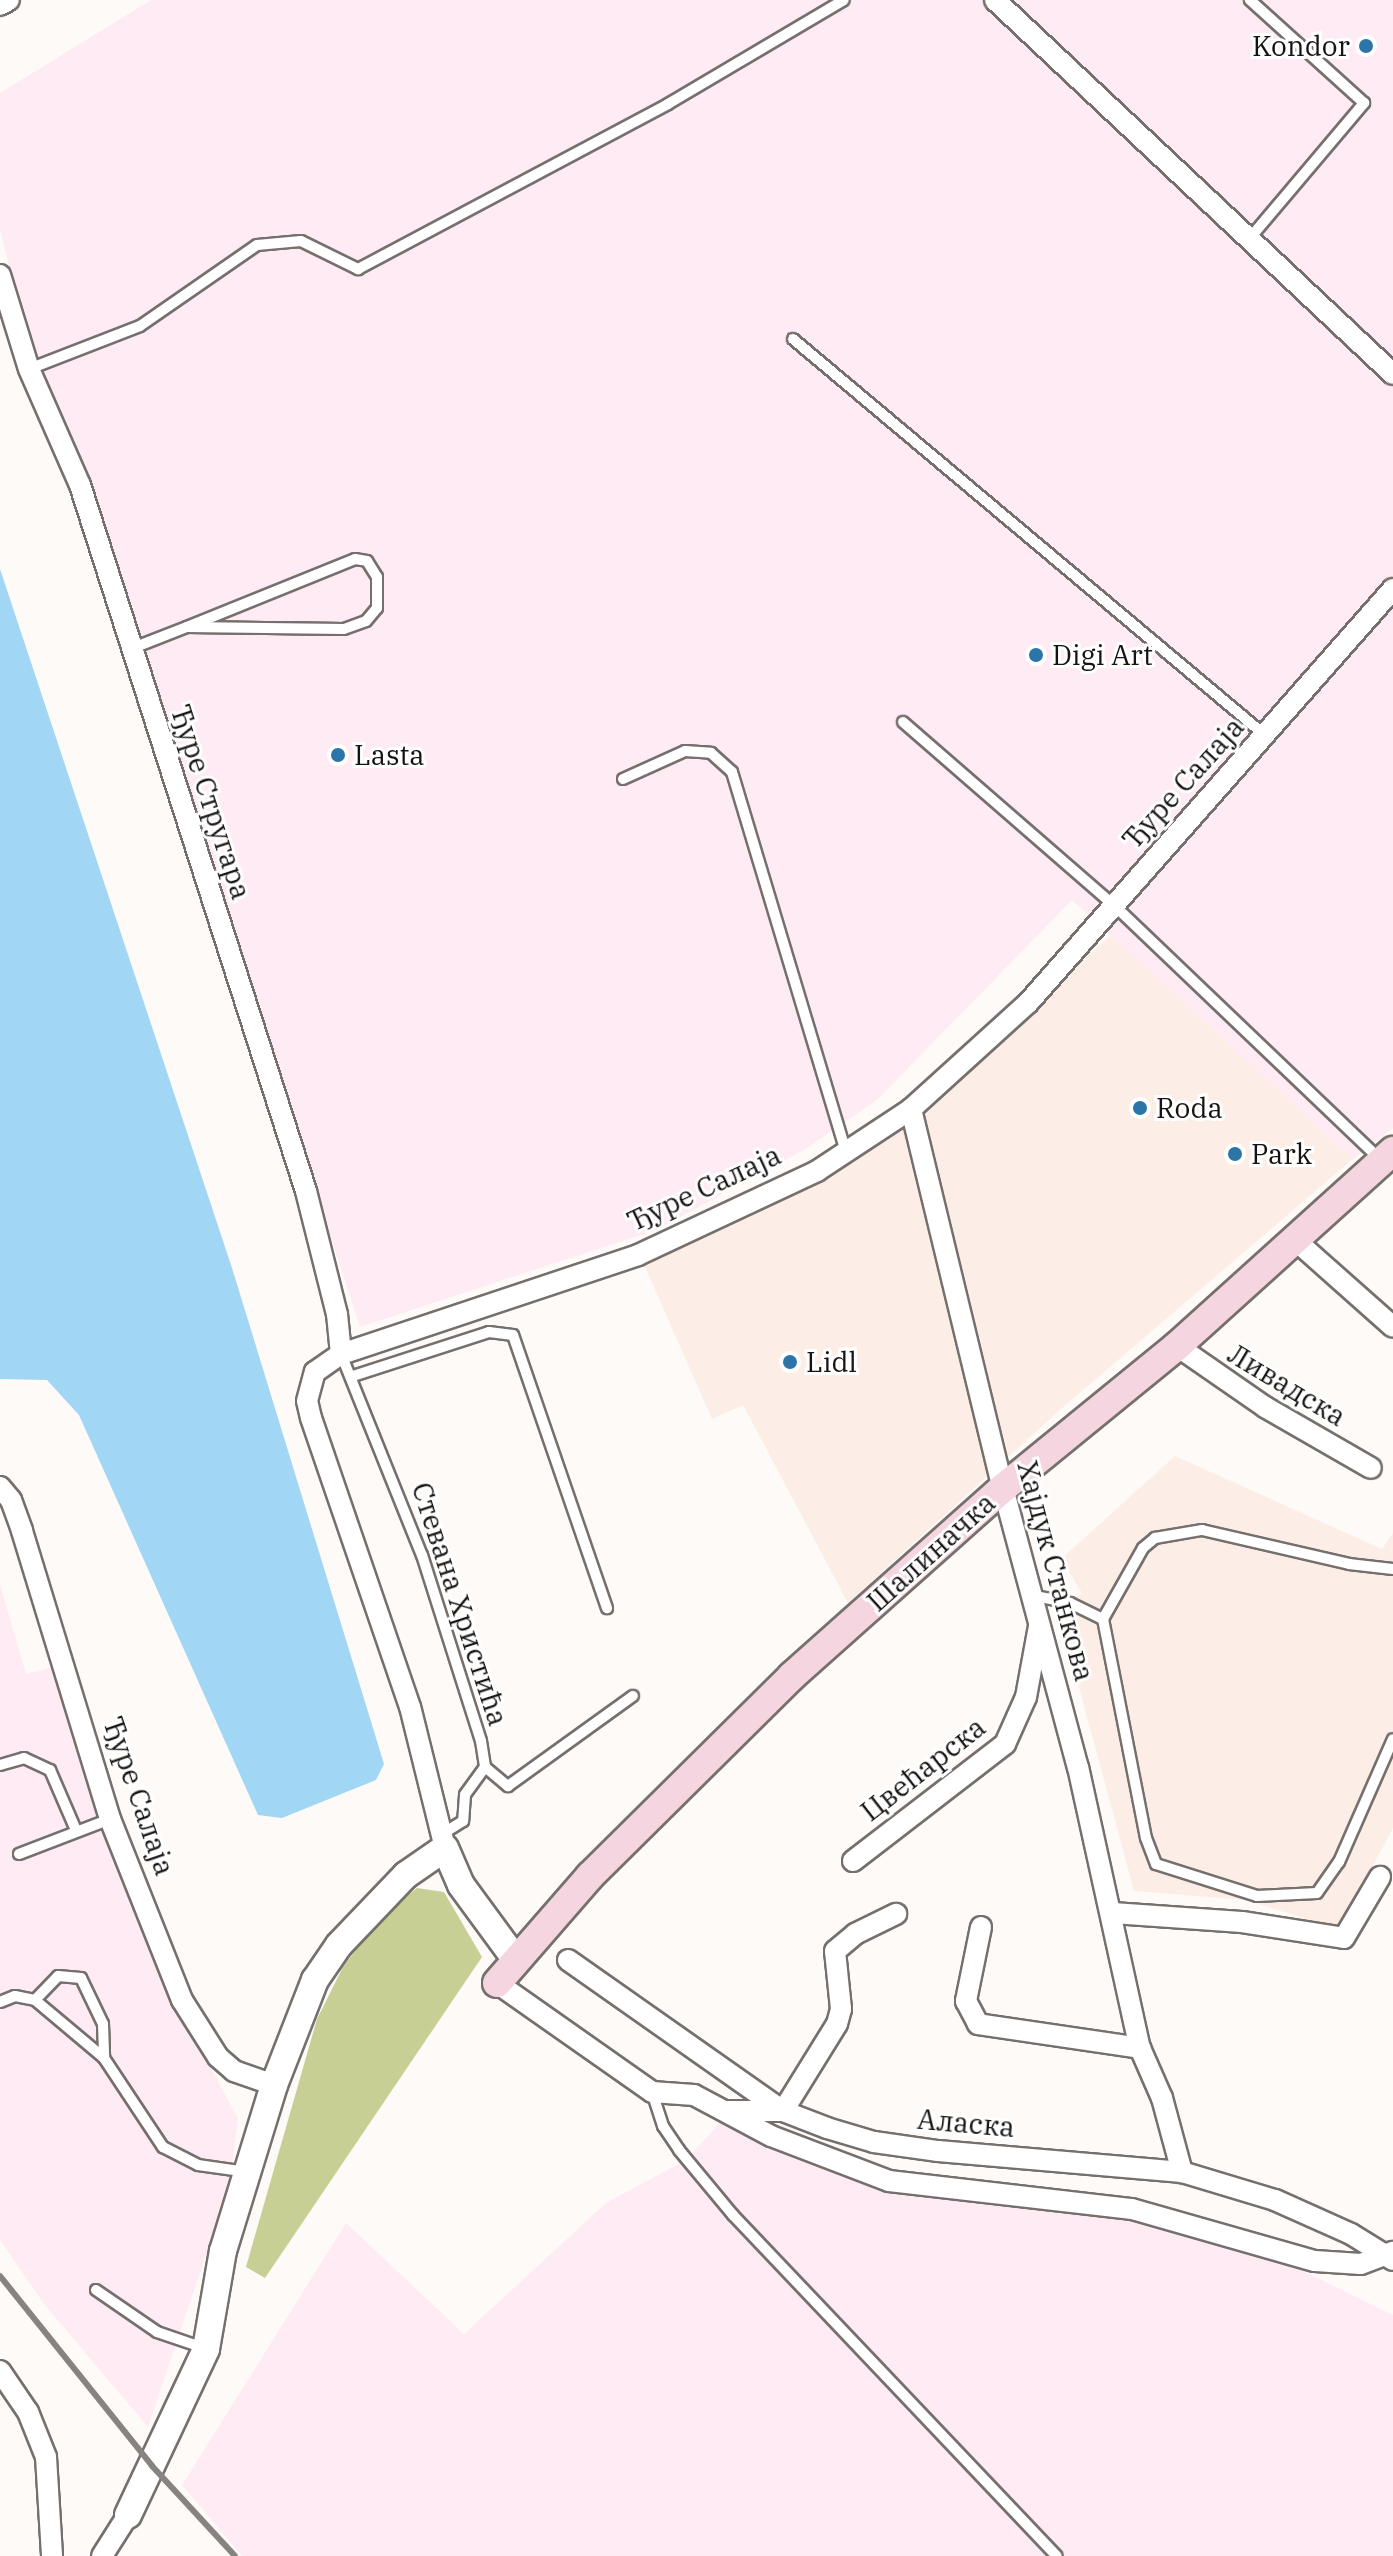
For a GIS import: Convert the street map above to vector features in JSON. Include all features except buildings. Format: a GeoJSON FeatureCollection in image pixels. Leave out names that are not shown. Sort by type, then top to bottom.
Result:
{"type":"FeatureCollection","features":[{"type":"Feature","properties":{"kind":"main road","name":"Шалиначка"},"geometry":{"type":"LineString","coordinates":[[497,1983],[590,1876],[750,1717],[1003,1488],[1177,1346],[1387,1156]]}},
{"type":"Feature","properties":{"kind":"street"},"geometry":{"type":"LineString","coordinates":[[0,5],[9,0]]}},
{"type":"Feature","properties":{"kind":"street"},"geometry":{"type":"LineString","coordinates":[[995,0],[1393,374]]}},
{"type":"Feature","properties":{"kind":"street","name":"Ђуре Стругара"},"geometry":{"type":"LineString","coordinates":[[0,275],[29,369],[80,485],[306,1191],[337,1314],[341,1354]]}},
{"type":"Feature","properties":{"kind":"street","name":"Ђуре Салаја"},"geometry":{"type":"LineString","coordinates":[[516,1960],[461,1885],[443,1842],[410,1707],[307,1401],[315,1372],[341,1354],[638,1255],[817,1171],[911,1109],[1028,1003],[1266,737],[1393,589]]}},
{"type":"Feature","properties":{"kind":"street","name":"Хајдук Станкова"},"geometry":{"type":"LineString","coordinates":[[911,1109],[1003,1488],[1035,1596],[1113,1913],[1140,2048],[1162,2098],[1182,2172]]}},
{"type":"Feature","properties":{"kind":"street"},"geometry":{"type":"LineString","coordinates":[[1294,1239],[1393,1327]]}},
{"type":"Feature","properties":{"kind":"street","name":"Ливадска"},"geometry":{"type":"LineString","coordinates":[[1177,1346],[1265,1407],[1371,1468]]}},
{"type":"Feature","properties":{"kind":"street","name":"Ђуре Салаја"},"geometry":{"type":"LineString","coordinates":[[0,1487],[18,1520],[110,1819],[164,1958],[204,2035],[234,2071],[274,2085]]}},
{"type":"Feature","properties":{"kind":"street","name":"Цвећарска"},"geometry":{"type":"LineString","coordinates":[[853,1861],[1005,1744],[1026,1697],[1040,1621]]}},
{"type":"Feature","properties":{"kind":"street"},"geometry":{"type":"LineString","coordinates":[[102,2556],[128,2515],[206,2349],[223,2251],[274,2085],[315,1980],[361,1916],[443,1842]]}},
{"type":"Feature","properties":{"kind":"street"},"geometry":{"type":"LineString","coordinates":[[1113,1913],[1242,1922],[1344,1938],[1380,1877]]}},
{"type":"Feature","properties":{"kind":"street"},"geometry":{"type":"LineString","coordinates":[[726,2111],[783,2111],[837,2024],[841,2009],[835,1951],[855,1934],[896,1914]]}},
{"type":"Feature","properties":{"kind":"street"},"geometry":{"type":"LineString","coordinates":[[981,1927],[966,2001],[978,2024],[1140,2048]]}},
{"type":"Feature","properties":{"kind":"street","name":"Аласка"},"geometry":{"type":"LineString","coordinates":[[568,1960],[783,2111],[874,2142],[1182,2172],[1275,2200],[1391,2257]]}},
{"type":"Feature","properties":{"kind":"street"},"geometry":{"type":"LineString","coordinates":[[497,1983],[652,2092],[694,2095],[840,2166],[889,2181],[1132,2209],[1315,2261],[1361,2264],[1391,2257]]}},
{"type":"Feature","properties":{"kind":"street"},"geometry":{"type":"LineString","coordinates":[[0,2371],[28,2412],[46,2457],[52,2556]]}},
{"type":"Feature","properties":{"kind":"lane"},"geometry":{"type":"LineString","coordinates":[[29,369],[140,326],[257,245],[301,241],[358,269],[668,104],[844,0]]}},
{"type":"Feature","properties":{"kind":"lane"},"geometry":{"type":"LineString","coordinates":[[1250,0],[1364,103],[1250,238]]}},
{"type":"Feature","properties":{"kind":"lane"},"geometry":{"type":"LineString","coordinates":[[793,339],[1266,737]]}},
{"type":"Feature","properties":{"kind":"lane"},"geometry":{"type":"LineString","coordinates":[[133,648],[355,559],[367,561],[377,577],[377,608],[366,621],[344,629],[187,627]]}},
{"type":"Feature","properties":{"kind":"lane"},"geometry":{"type":"LineString","coordinates":[[903,722],[1116,907],[1387,1156]]}},
{"type":"Feature","properties":{"kind":"lane"},"geometry":{"type":"LineString","coordinates":[[623,779],[685,751],[711,753],[732,772],[846,1151]]}},
{"type":"Feature","properties":{"kind":"lane"},"geometry":{"type":"LineString","coordinates":[[353,1376],[489,1332],[513,1335],[607,1608]]}},
{"type":"Feature","properties":{"kind":"lane","name":"Стевана Христића"},"geometry":{"type":"LineString","coordinates":[[341,1354],[353,1376],[422,1555],[463,1677],[485,1767],[465,1795],[463,1821],[443,1842]]}},
{"type":"Feature","properties":{"kind":"lane"},"geometry":{"type":"LineString","coordinates":[[1393,1569],[1349,1564],[1202,1530],[1171,1534],[1143,1548],[1103,1619],[1146,1838],[1156,1864],[1257,1896],[1317,1893],[1339,1862],[1393,1739]]}},
{"type":"Feature","properties":{"kind":"lane"},"geometry":{"type":"LineString","coordinates":[[1035,1596],[1070,1603],[1103,1619]]}},
{"type":"Feature","properties":{"kind":"lane"},"geometry":{"type":"LineString","coordinates":[[485,1767],[498,1783],[508,1786],[633,1696]]}},
{"type":"Feature","properties":{"kind":"lane"},"geometry":{"type":"LineString","coordinates":[[0,1765],[24,1758],[50,1770],[76,1830]]}},
{"type":"Feature","properties":{"kind":"lane"},"geometry":{"type":"LineString","coordinates":[[19,1854],[110,1819]]}},
{"type":"Feature","properties":{"kind":"lane"},"geometry":{"type":"LineString","coordinates":[[35,2000],[58,1976],[81,1978],[103,2024],[104,2058]]}},
{"type":"Feature","properties":{"kind":"lane"},"geometry":{"type":"LineString","coordinates":[[0,2002],[15,1996],[35,2000],[104,2058],[163,2147],[198,2165],[249,2172]]}},
{"type":"Feature","properties":{"kind":"lane"},"geometry":{"type":"LineString","coordinates":[[652,2092],[663,2126],[733,2215],[1057,2556]]}},
{"type":"Feature","properties":{"kind":"lane"},"geometry":{"type":"LineString","coordinates":[[96,2290],[157,2332],[206,2349]]}},
{"type":"Feature","properties":{"kind":"shaded area"},"geometry":{"type":"Polygon","coordinates":[[[151,0],[1393,0],[1393,1128],[1353,1159],[1072,900],[877,1100],[807,1148],[656,1230],[360,1327],[139,647],[38,376],[0,230],[0,93],[151,0]]]}},
{"type":"Feature","properties":{"kind":"shaded area"},"geometry":{"type":"Polygon","coordinates":[[[1111,935],[1353,1159],[1062,1408],[848,1603],[743,1405],[712,1419],[642,1260],[811,1184],[950,1082],[1111,935]]]}},
{"type":"Feature","properties":{"kind":"shaded area"},"geometry":{"type":"Polygon","coordinates":[[[1175,1456],[1382,1549],[1393,1533],[1393,1828],[1339,1929],[1245,1900],[1134,1891],[1059,1613],[1082,1593],[1061,1559],[1175,1456]]]}},
{"type":"Feature","properties":{"kind":"shaded area"},"geometry":{"type":"Polygon","coordinates":[[[0,1585],[26,1674],[51,1668],[103,1831],[155,1963],[238,2119],[229,2186],[148,2427],[44,2304],[0,2240],[0,1585]]]}},
{"type":"Feature","properties":{"kind":"shaded area"},"geometry":{"type":"Polygon","coordinates":[[[725,2117],[884,2187],[1115,2214],[1191,2230],[1295,2267],[1393,2315],[1393,2556],[242,2556],[182,2485],[346,2223],[464,2334],[606,2203],[686,2160],[725,2117]]]}},
{"type":"Feature","properties":{"kind":"green space"},"geometry":{"type":"Polygon","coordinates":[[[417,1888],[444,1892],[482,1957],[265,2278],[246,2267],[317,2019],[343,1967],[380,1917],[417,1888]]]}},
{"type":"Feature","properties":{"kind":"water"},"geometry":{"type":"Polygon","coordinates":[[[0,569],[232,1268],[384,1764],[376,1780],[282,1818],[258,1815],[79,1415],[47,1380],[0,1379],[0,569]]]}},
{"type":"Feature","properties":{"kind":"railway"},"geometry":{"type":"LineString","coordinates":[[0,2276],[152,2466],[235,2556]]}},
{"type":"Feature","properties":{"kind":"place","name":"Kondor"},"geometry":{"type":"Point","coordinates":[1366,46]}},
{"type":"Feature","properties":{"kind":"place","name":"Digi Art"},"geometry":{"type":"Point","coordinates":[1036,655]}},
{"type":"Feature","properties":{"kind":"place","name":"Lasta"},"geometry":{"type":"Point","coordinates":[338,755]}},
{"type":"Feature","properties":{"kind":"place","name":"Roda"},"geometry":{"type":"Point","coordinates":[1140,1108]}},
{"type":"Feature","properties":{"kind":"place","name":"Park"},"geometry":{"type":"Point","coordinates":[1235,1154]}},
{"type":"Feature","properties":{"kind":"place","name":"Lidl"},"geometry":{"type":"Point","coordinates":[790,1362]}}]}
